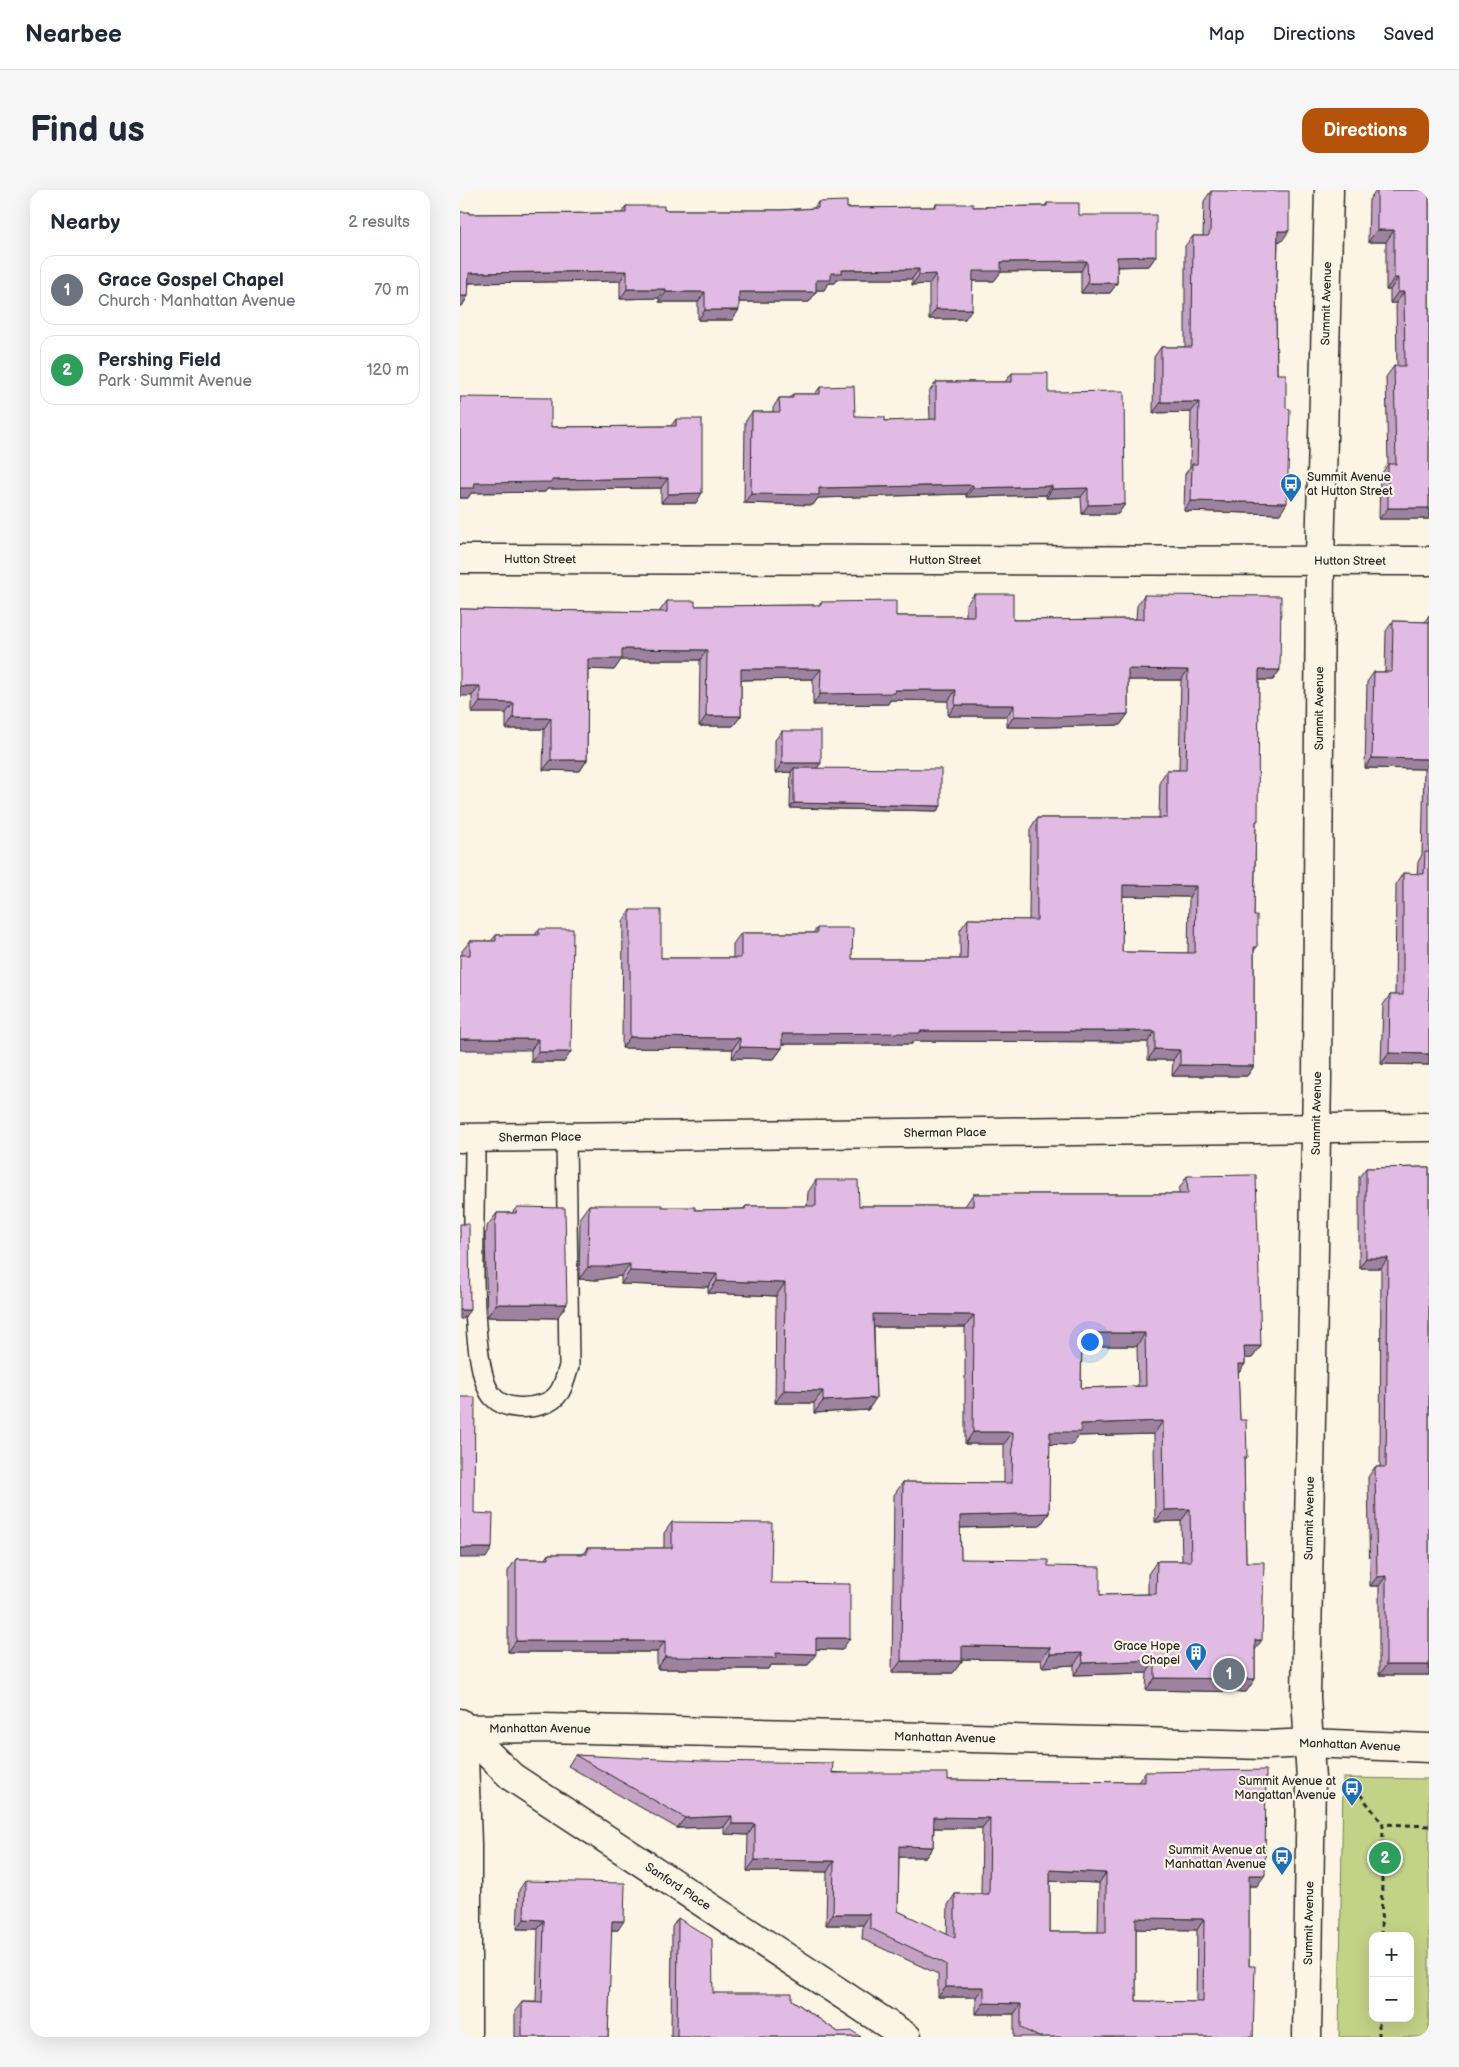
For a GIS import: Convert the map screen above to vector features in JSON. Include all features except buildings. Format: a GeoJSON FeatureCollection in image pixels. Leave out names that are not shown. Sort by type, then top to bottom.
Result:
{"type":"FeatureCollection","features":[{"type":"Feature","properties":{"kind":"street","name":"Summit Avenue"},"geometry":{"type":"LineString","coordinates":[[1307,2037],[1310,1779],[1306,1697],[1316,1128],[1320,559],[1328,190]]}},
{"type":"Feature","properties":{"kind":"street","name":"Hutton Street"},"geometry":{"type":"LineString","coordinates":[[460,559],[1429,560]]}},
{"type":"Feature","properties":{"kind":"street","name":"Sherman Place"},"geometry":{"type":"LineString","coordinates":[[468,1138],[1429,1127]]}},
{"type":"Feature","properties":{"kind":"street","name":"Manhattan Avenue"},"geometry":{"type":"LineString","coordinates":[[461,1727],[1268,1745],[1309,1743],[1429,1748]]}},
{"type":"Feature","properties":{"kind":"street"},"geometry":{"type":"LineString","coordinates":[[461,1727],[466,1844],[467,2037]]}},
{"type":"Feature","properties":{"kind":"street","name":"Sanford Place"},"geometry":{"type":"LineString","coordinates":[[461,1727],[512,1777],[907,2037]]}},
{"type":"Feature","properties":{"kind":"lane"},"geometry":{"type":"LineString","coordinates":[[468,1138],[474,1300],[482,1373],[492,1397],[505,1406],[532,1408],[552,1401],[563,1387],[569,1366],[566,1136]]}},
{"type":"Feature","properties":{"kind":"path"},"geometry":{"type":"LineString","coordinates":[[1349,1780],[1383,1824],[1381,1932]]}},
{"type":"Feature","properties":{"kind":"path"},"geometry":{"type":"LineString","coordinates":[[1383,1824],[1429,1826]]}},
{"type":"Feature","properties":{"kind":"path"},"geometry":{"type":"LineString","coordinates":[[1378,2037],[1379,2022]]}},
{"type":"Feature","properties":{"kind":"green space"},"geometry":{"type":"Polygon","coordinates":[[[1343,1778],[1429,1779],[1429,2037],[1339,2037],[1343,1778]]]}},
{"type":"Feature","properties":{"kind":"place","name":"Summit Avenue at Hutton Street"},"geometry":{"type":"Point","coordinates":[1291,503]}},
{"type":"Feature","properties":{"kind":"place","name":"Grace Hope Chapel"},"geometry":{"type":"Point","coordinates":[1196,1672]}},
{"type":"Feature","properties":{"kind":"place","name":"Grace Gospel Chapel"},"geometry":{"type":"Point","coordinates":[1229,1674]}},
{"type":"Feature","properties":{"kind":"place","name":"Summit Avenue at Mangattan Avenue"},"geometry":{"type":"Point","coordinates":[1352,1807]}},
{"type":"Feature","properties":{"kind":"place","name":"Pershing Field"},"geometry":{"type":"Point","coordinates":[1385,1858]}},
{"type":"Feature","properties":{"kind":"place","name":"Summit Avenue at Manhattan Avenue"},"geometry":{"type":"Point","coordinates":[1282,1876]}}]}
